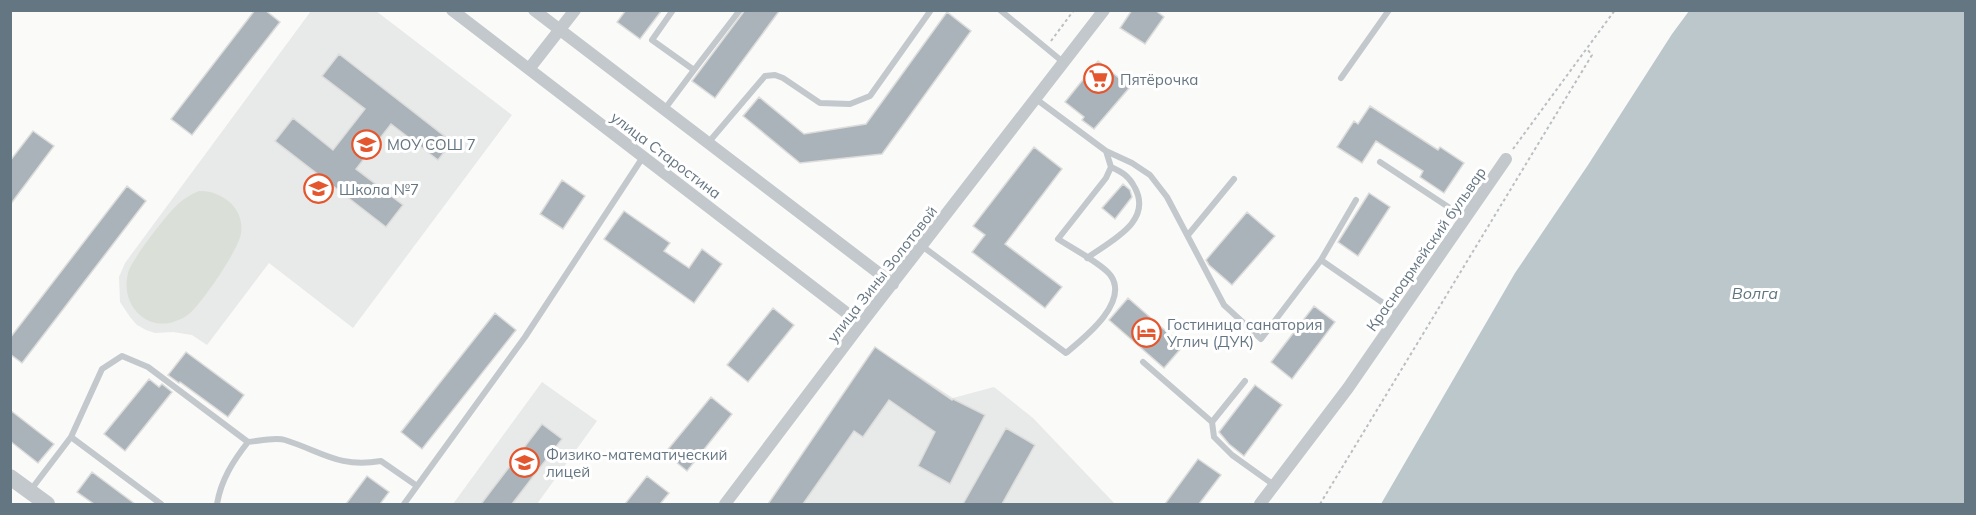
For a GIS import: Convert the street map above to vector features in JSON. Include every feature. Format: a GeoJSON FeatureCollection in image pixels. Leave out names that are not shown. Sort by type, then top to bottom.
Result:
{"type":"FeatureCollection","features":[{"type":"Feature","properties":{"kind":"street","name":"улица Старостина"},"geometry":{"type":"LineString","coordinates":[[452,10],[861,324]]}},
{"type":"Feature","properties":{"kind":"street"},"geometry":{"type":"LineString","coordinates":[[534,10],[893,284]]}},
{"type":"Feature","properties":{"kind":"street"},"geometry":{"type":"LineString","coordinates":[[529,69],[575,10]]}},
{"type":"Feature","properties":{"kind":"street","name":"улица Зины Золотовой"},"geometry":{"type":"LineString","coordinates":[[725,504],[1104,10]]}},
{"type":"Feature","properties":{"kind":"street","name":"Красноармейский бульвар"},"geometry":{"type":"LineString","coordinates":[[1260,504],[1348,388],[1506,159]]}},
{"type":"Feature","properties":{"kind":"street"},"geometry":{"type":"LineString","coordinates":[[10,477],[47,504]]}},
{"type":"Feature","properties":{"kind":"lane"},"geometry":{"type":"LineString","coordinates":[[673,10],[652,40],[694,70]]}},
{"type":"Feature","properties":{"kind":"lane"},"geometry":{"type":"LineString","coordinates":[[664,110],[740,10]]}},
{"type":"Feature","properties":{"kind":"lane"},"geometry":{"type":"LineString","coordinates":[[708,143],[765,76],[775,75],[783,78],[820,103],[850,104],[870,96],[931,10]]}},
{"type":"Feature","properties":{"kind":"lane"},"geometry":{"type":"LineString","coordinates":[[1000,10],[1064,63]]}},
{"type":"Feature","properties":{"kind":"lane"},"geometry":{"type":"LineString","coordinates":[[1341,78],[1389,10]]}},
{"type":"Feature","properties":{"kind":"lane"},"geometry":{"type":"LineString","coordinates":[[1036,99],[1106,151],[1132,163],[1150,175],[1167,196],[1224,304],[1261,339],[1321,260],[1356,200]]}},
{"type":"Feature","properties":{"kind":"lane"},"geometry":{"type":"LineString","coordinates":[[922,246],[1066,353],[1094,329],[1110,307],[1114,296],[1115,285],[1110,274],[1058,239],[1106,178],[1111,167],[1106,151]]}},
{"type":"Feature","properties":{"kind":"lane"},"geometry":{"type":"LineString","coordinates":[[404,504],[525,337],[643,156]]}},
{"type":"Feature","properties":{"kind":"lane"},"geometry":{"type":"LineString","coordinates":[[1380,162],[1465,219]]}},
{"type":"Feature","properties":{"kind":"lane"},"geometry":{"type":"LineString","coordinates":[[1087,258],[1126,230],[1136,219],[1140,208],[1138,195],[1132,183],[1124,172],[1111,167]]}},
{"type":"Feature","properties":{"kind":"lane"},"geometry":{"type":"LineString","coordinates":[[1188,235],[1234,180]]}},
{"type":"Feature","properties":{"kind":"lane"},"geometry":{"type":"LineString","coordinates":[[1321,260],[1400,314]]}},
{"type":"Feature","properties":{"kind":"lane"},"geometry":{"type":"LineString","coordinates":[[29,491],[71,437],[102,369],[122,356],[148,367],[248,442],[283,439],[326,457],[360,465],[381,461],[417,486]]}},
{"type":"Feature","properties":{"kind":"lane"},"geometry":{"type":"LineString","coordinates":[[1143,362],[1212,422],[1214,437],[1232,455],[1274,486]]}},
{"type":"Feature","properties":{"kind":"lane"},"geometry":{"type":"LineString","coordinates":[[1212,422],[1245,381]]}},
{"type":"Feature","properties":{"kind":"lane"},"geometry":{"type":"LineString","coordinates":[[71,437],[161,504]]}},
{"type":"Feature","properties":{"kind":"lane"},"geometry":{"type":"LineString","coordinates":[[217,504],[220,489],[233,462],[248,442]]}},
{"type":"Feature","properties":{"kind":"path"},"geometry":{"type":"LineString","coordinates":[[1046,48],[1074,10]]}},
{"type":"Feature","properties":{"kind":"path","name":"Красноармейский бульвар"},"geometry":{"type":"LineString","coordinates":[[1506,159],[1615,10]]}},
{"type":"Feature","properties":{"kind":"path"},"geometry":{"type":"LineString","coordinates":[[1320,504],[1592,55],[1587,50]]}},
{"type":"Feature","properties":{"kind":"shaded area","name":"Школа №7"},"geometry":{"type":"Polygon","coordinates":[[[311,11],[376,11],[512,115],[353,328],[269,263],[207,345],[192,335],[173,332],[155,333],[146,330],[137,325],[120,302],[119,277],[125,263],[311,11]]]}},
{"type":"Feature","properties":{"kind":"shaded area"},"geometry":{"type":"Polygon","coordinates":[[[199,191],[207,191],[223,197],[235,208],[241,224],[239,240],[221,273],[191,312],[169,323],[161,324],[150,321],[136,311],[130,301],[127,290],[128,273],[142,249],[171,211],[184,199],[199,191]]]}},
{"type":"Feature","properties":{"kind":"shaded area"},"geometry":{"type":"Polygon","coordinates":[[[875,347],[953,398],[994,387],[1033,418],[1115,504],[768,504],[875,347]]]}},
{"type":"Feature","properties":{"kind":"shaded area","name":"Физико-математический лицей"},"geometry":{"type":"Polygon","coordinates":[[[542,382],[597,421],[537,504],[453,504],[542,382]]]}},
{"type":"Feature","properties":{"kind":"water","name":"Волга"},"geometry":{"type":"Polygon","coordinates":[[[1689,11],[1965,11],[1965,504],[1381,504],[1515,273],[1689,11]]]}},
{"type":"Feature","properties":{"kind":"building"},"geometry":{"type":"Polygon","coordinates":[[[255,10],[265,10],[280,22],[192,135],[171,119],[255,10]]]}},
{"type":"Feature","properties":{"kind":"building"},"geometry":{"type":"Polygon","coordinates":[[[626,10],[662,10],[640,39],[617,22],[626,10]]]}},
{"type":"Feature","properties":{"kind":"building"},"geometry":{"type":"Polygon","coordinates":[[[745,10],[780,10],[715,98],[692,81],[745,10]]]}},
{"type":"Feature","properties":{"kind":"building"},"geometry":{"type":"Polygon","coordinates":[[[1132,10],[1155,10],[1164,17],[1145,44],[1120,28],[1132,10]]]}},
{"type":"Feature","properties":{"kind":"building"},"geometry":{"type":"Polygon","coordinates":[[[947,12],[971,31],[882,154],[800,163],[743,116],[759,97],[804,134],[866,124],[947,12]]]}},
{"type":"Feature","properties":{"kind":"building"},"geometry":{"type":"Polygon","coordinates":[[[339,54],[452,142],[438,160],[391,124],[356,169],[403,205],[386,227],[275,141],[293,118],[333,150],[365,109],[322,76],[339,54]]]}},
{"type":"Feature","properties":{"kind":"building"},"geometry":{"type":"Polygon","coordinates":[[[1098,61],[1130,87],[1094,129],[1082,120],[1084,117],[1065,102],[1098,61]]]}},
{"type":"Feature","properties":{"kind":"building"},"geometry":{"type":"Polygon","coordinates":[[[1370,106],[1438,150],[1440,147],[1464,163],[1444,193],[1420,177],[1423,171],[1376,141],[1362,163],[1337,147],[1354,121],[1358,124],[1370,106]]]}},
{"type":"Feature","properties":{"kind":"building"},"geometry":{"type":"Polygon","coordinates":[[[33,131],[54,146],[10,205],[10,161],[33,131]]]}},
{"type":"Feature","properties":{"kind":"building"},"geometry":{"type":"Polygon","coordinates":[[[1034,147],[1062,169],[1005,244],[1062,287],[1045,308],[972,252],[985,235],[973,226],[1034,147]]]}},
{"type":"Feature","properties":{"kind":"building"},"geometry":{"type":"Polygon","coordinates":[[[562,180],[585,196],[563,229],[540,214],[562,180]]]}},
{"type":"Feature","properties":{"kind":"building"},"geometry":{"type":"Polygon","coordinates":[[[1123,184],[1130,190],[1132,197],[1115,219],[1102,208],[1123,184]]]}},
{"type":"Feature","properties":{"kind":"building"},"geometry":{"type":"Polygon","coordinates":[[[127,186],[146,201],[22,363],[10,354],[10,338],[127,186]]]}},
{"type":"Feature","properties":{"kind":"building"},"geometry":{"type":"Polygon","coordinates":[[[1369,193],[1390,207],[1358,256],[1338,242],[1369,193]]]}},
{"type":"Feature","properties":{"kind":"building"},"geometry":{"type":"Polygon","coordinates":[[[624,211],[670,243],[664,251],[689,268],[702,249],[722,264],[694,303],[604,239],[624,211]]]}},
{"type":"Feature","properties":{"kind":"building"},"geometry":{"type":"Polygon","coordinates":[[[1247,212],[1275,236],[1232,285],[1206,260],[1247,212]]]}},
{"type":"Feature","properties":{"kind":"building","name":"Гостиница санатория Углич (ДУК)"},"geometry":{"type":"Polygon","coordinates":[[[1128,298],[1183,346],[1164,368],[1109,320],[1128,298]]]}},
{"type":"Feature","properties":{"kind":"building"},"geometry":{"type":"Polygon","coordinates":[[[1314,306],[1335,322],[1292,379],[1271,362],[1314,306]]]}},
{"type":"Feature","properties":{"kind":"building"},"geometry":{"type":"Polygon","coordinates":[[[773,308],[794,325],[748,382],[727,365],[773,308]]]}},
{"type":"Feature","properties":{"kind":"building"},"geometry":{"type":"Polygon","coordinates":[[[495,313],[516,330],[422,449],[401,432],[495,313]]]}},
{"type":"Feature","properties":{"kind":"building"},"geometry":{"type":"Polygon","coordinates":[[[875,347],[952,400],[985,415],[950,484],[918,466],[935,432],[889,400],[863,437],[854,431],[803,504],[768,504],[875,347]]]}},
{"type":"Feature","properties":{"kind":"building"},"geometry":{"type":"Polygon","coordinates":[[[186,352],[244,395],[228,417],[168,375],[186,352]]]}},
{"type":"Feature","properties":{"kind":"building"},"geometry":{"type":"Polygon","coordinates":[[[149,379],[159,387],[162,384],[172,392],[125,451],[104,434],[149,379]]]}},
{"type":"Feature","properties":{"kind":"building"},"geometry":{"type":"Polygon","coordinates":[[[1255,385],[1282,405],[1244,456],[1219,432],[1255,385]]]}},
{"type":"Feature","properties":{"kind":"building"},"geometry":{"type":"Polygon","coordinates":[[[711,397],[732,414],[687,471],[665,453],[711,397]]]}},
{"type":"Feature","properties":{"kind":"building"},"geometry":{"type":"Polygon","coordinates":[[[10,410],[54,444],[38,463],[10,441],[10,410]]]}},
{"type":"Feature","properties":{"kind":"building"},"geometry":{"type":"Polygon","coordinates":[[[542,424],[562,439],[512,504],[481,504],[542,424]]]}},
{"type":"Feature","properties":{"kind":"building"},"geometry":{"type":"Polygon","coordinates":[[[1006,428],[1035,445],[1002,504],[963,504],[1006,428]]]}},
{"type":"Feature","properties":{"kind":"building"},"geometry":{"type":"Polygon","coordinates":[[[1198,459],[1221,475],[1199,504],[1165,504],[1198,459]]]}},
{"type":"Feature","properties":{"kind":"building"},"geometry":{"type":"Polygon","coordinates":[[[92,472],[135,504],[94,504],[77,492],[92,472]]]}},
{"type":"Feature","properties":{"kind":"building"},"geometry":{"type":"Polygon","coordinates":[[[367,476],[389,492],[380,504],[346,504],[367,476]]]}},
{"type":"Feature","properties":{"kind":"building"},"geometry":{"type":"Polygon","coordinates":[[[647,476],[669,493],[660,504],[625,504],[647,476]]]}},
{"type":"Feature","properties":{"kind":"place","name":"Пятёрочка"},"geometry":{"type":"Point","coordinates":[1099,79]}},
{"type":"Feature","properties":{"kind":"place","name":"МОУ СОШ 7"},"geometry":{"type":"Point","coordinates":[366,144]}},
{"type":"Feature","properties":{"kind":"place","name":"Школа №7"},"geometry":{"type":"Point","coordinates":[318,189]}},
{"type":"Feature","properties":{"kind":"place","name":"Гостиница санатория Углич (ДУК)"},"geometry":{"type":"Point","coordinates":[1146,333]}},
{"type":"Feature","properties":{"kind":"place","name":"Физико-математический лицей"},"geometry":{"type":"Point","coordinates":[525,463]}}]}
